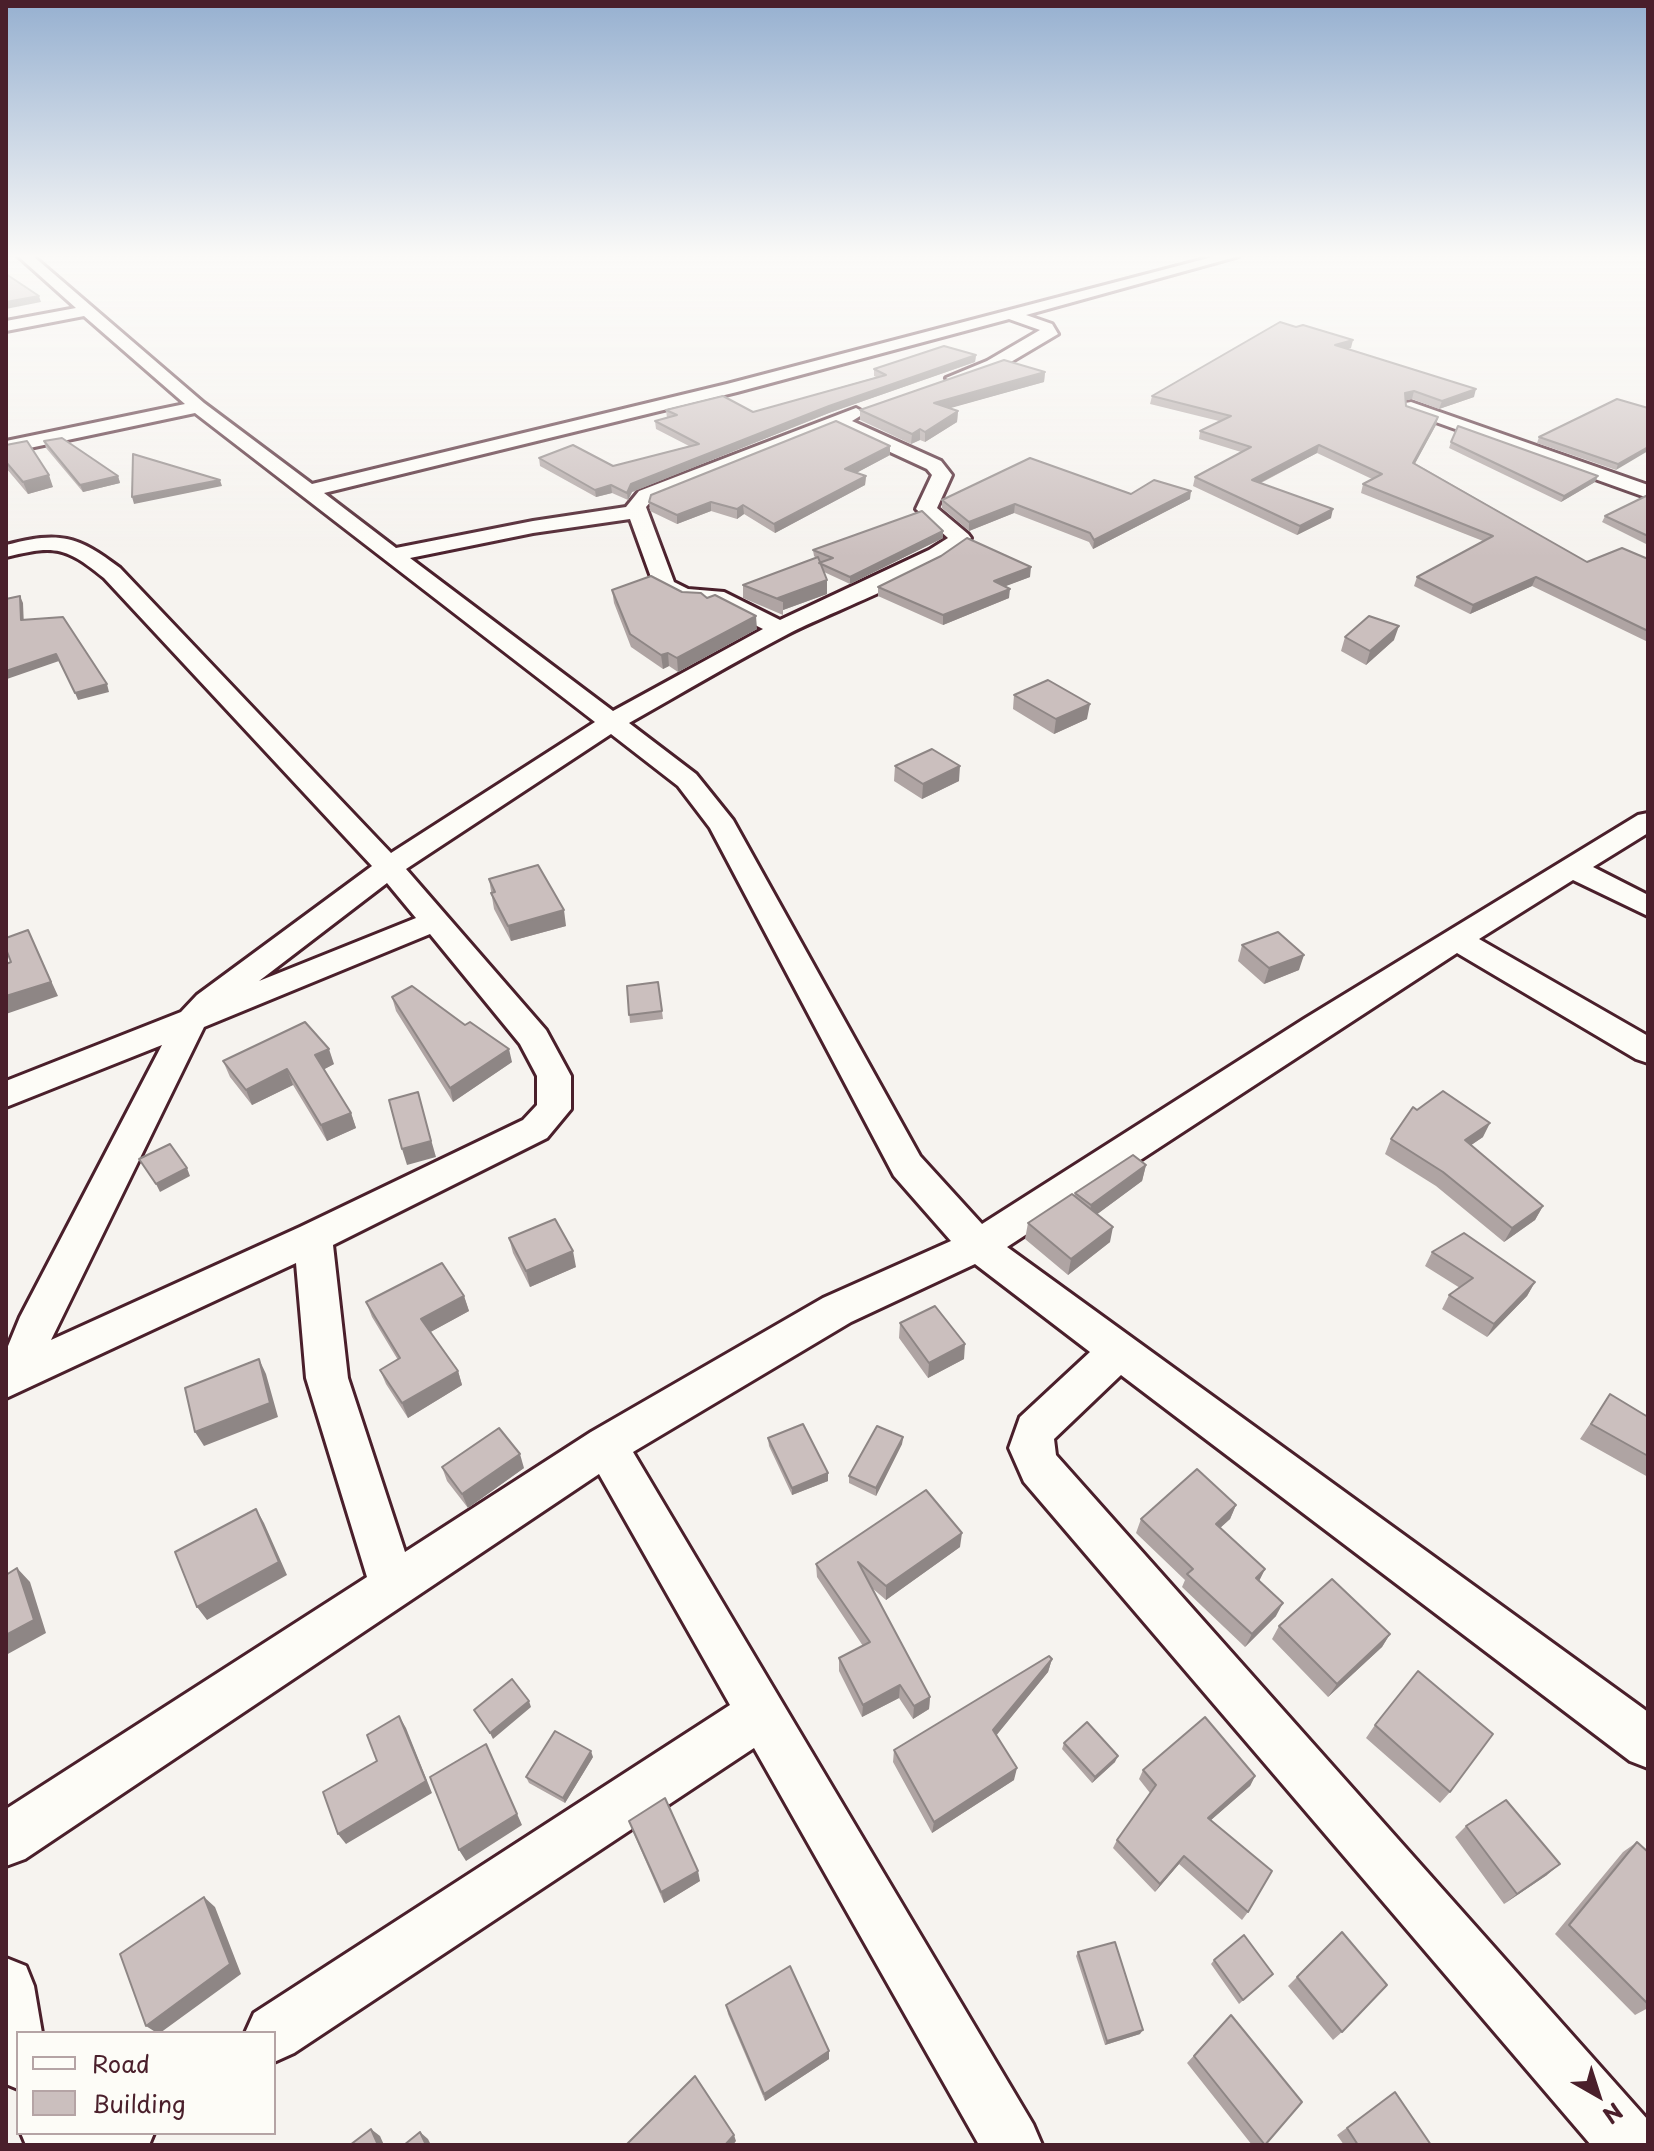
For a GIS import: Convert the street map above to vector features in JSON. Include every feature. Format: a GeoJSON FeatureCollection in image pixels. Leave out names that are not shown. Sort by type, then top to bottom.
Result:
{"type":"FeatureCollection","features":[{"type":"Feature","properties":{"kind":"street"},"geometry":{"type":"LineString","coordinates":[[142,356],[198,407],[687,780],[723,826],[907,1166],[978,1246],[1648,1743]]}},
{"type":"Feature","properties":{"kind":"street"},"geometry":{"type":"LineString","coordinates":[[309,491],[731,388],[847,356]]}},
{"type":"Feature","properties":{"kind":"street"},"geometry":{"type":"LineString","coordinates":[[936,385],[1009,356]]}},
{"type":"Feature","properties":{"kind":"street"},"geometry":{"type":"LineString","coordinates":[[780,629],[716,597],[669,591],[664,586],[636,506],[646,495],[878,405]]}},
{"type":"Feature","properties":{"kind":"street"},"geometry":{"type":"LineString","coordinates":[[6,447],[198,407]]}},
{"type":"Feature","properties":{"kind":"street"},"geometry":{"type":"LineString","coordinates":[[1411,407],[1648,492]]}},
{"type":"Feature","properties":{"kind":"street"},"geometry":{"type":"LineString","coordinates":[[11,1378],[190,1022],[208,1003],[389,867],[612,722],[780,629],[937,555],[961,538],[926,509],[942,475],[934,465],[836,420]]}},
{"type":"Feature","properties":{"kind":"street"},"geometry":{"type":"LineString","coordinates":[[393,555],[533,527],[637,512]]}},
{"type":"Feature","properties":{"kind":"street"},"geometry":{"type":"LineString","coordinates":[[6,551],[61,540],[76,544],[112,573],[389,867],[534,1038],[554,1076],[554,1109],[535,1129],[313,1238],[11,1378]]}},
{"type":"Feature","properties":{"kind":"street"},"geometry":{"type":"LineString","coordinates":[[6,1840],[606,1446],[837,1310],[978,1246],[1456,939],[1648,821]]}},
{"type":"Feature","properties":{"kind":"street"},"geometry":{"type":"LineString","coordinates":[[1572,868],[1648,907]]}},
{"type":"Feature","properties":{"kind":"street"},"geometry":{"type":"LineString","coordinates":[[6,1095],[433,922]]}},
{"type":"Feature","properties":{"kind":"street"},"geometry":{"type":"LineString","coordinates":[[1456,939],[1648,1051]]}},
{"type":"Feature","properties":{"kind":"street"},"geometry":{"type":"LineString","coordinates":[[313,1238],[327,1378],[393,1586]]}},
{"type":"Feature","properties":{"kind":"street"},"geometry":{"type":"LineString","coordinates":[[1119,1351],[1035,1430],[1031,1448],[1039,1468],[1630,2145]]}},
{"type":"Feature","properties":{"kind":"street"},"geometry":{"type":"LineString","coordinates":[[606,1446],[1012,2145]]}},
{"type":"Feature","properties":{"kind":"street"},"geometry":{"type":"LineString","coordinates":[[276,2032],[763,1713]]}},
{"type":"Feature","properties":{"kind":"street"},"geometry":{"type":"LineString","coordinates":[[6,1986],[16,2048]]}},
{"type":"Feature","properties":{"kind":"street"},"geometry":{"type":"LineString","coordinates":[[53,2135],[65,2145],[114,2135]]}},
{"type":"Feature","properties":{"kind":"building"},"geometry":{"type":"Polygon","coordinates":[[[912,356],[972,356],[829,406],[631,484],[627,493],[611,485],[595,490],[539,458],[573,445],[613,466],[699,444],[655,421],[677,415],[666,410],[723,396],[753,412],[886,375],[874,369],[912,356]]]}},
{"type":"Feature","properties":{"kind":"building"},"geometry":{"type":"Polygon","coordinates":[[[1221,356],[1371,356],[1476,389],[1442,401],[1414,391],[1405,393],[1406,406],[1438,417],[1413,463],[1587,562],[1622,548],[1648,559],[1648,631],[1536,577],[1473,605],[1417,577],[1493,536],[1363,484],[1382,474],[1319,445],[1252,480],[1333,509],[1300,526],[1195,477],[1251,447],[1200,431],[1231,416],[1152,396],[1221,356]]]}},
{"type":"Feature","properties":{"kind":"building"},"geometry":{"type":"Polygon","coordinates":[[[1004,360],[1045,372],[934,403],[958,411],[925,432],[920,429],[912,434],[860,410],[1004,360]]]}},
{"type":"Feature","properties":{"kind":"building"},"geometry":{"type":"Polygon","coordinates":[[[1617,399],[1648,408],[1648,447],[1618,464],[1539,437],[1617,399]]]}},
{"type":"Feature","properties":{"kind":"building"},"geometry":{"type":"Polygon","coordinates":[[[836,421],[890,446],[845,469],[866,476],[774,524],[743,505],[737,509],[711,502],[677,515],[649,502],[651,495],[836,421]]]}},
{"type":"Feature","properties":{"kind":"building"},"geometry":{"type":"Polygon","coordinates":[[[1458,426],[1598,476],[1564,496],[1451,442],[1458,426]]]}},
{"type":"Feature","properties":{"kind":"building"},"geometry":{"type":"Polygon","coordinates":[[[62,438],[118,476],[80,485],[44,441],[62,438]]]}},
{"type":"Feature","properties":{"kind":"building"},"geometry":{"type":"Polygon","coordinates":[[[27,441],[49,475],[23,482],[6,462],[6,445],[27,441]]]}},
{"type":"Feature","properties":{"kind":"building"},"geometry":{"type":"Polygon","coordinates":[[[133,454],[220,480],[132,497],[133,454]]]}},
{"type":"Feature","properties":{"kind":"building"},"geometry":{"type":"Polygon","coordinates":[[[1030,458],[1131,494],[1154,480],[1191,491],[1094,540],[1090,533],[1015,504],[969,522],[942,500],[1030,458]]]}},
{"type":"Feature","properties":{"kind":"building"},"geometry":{"type":"Polygon","coordinates":[[[1648,495],[1648,536],[1605,516],[1648,495]]]}},
{"type":"Feature","properties":{"kind":"building"},"geometry":{"type":"Polygon","coordinates":[[[922,511],[943,531],[850,577],[819,563],[833,558],[813,550],[922,511]]]}},
{"type":"Feature","properties":{"kind":"building"},"geometry":{"type":"Polygon","coordinates":[[[967,538],[1031,567],[994,581],[1010,589],[943,615],[878,587],[941,556],[967,538]]]}},
{"type":"Feature","properties":{"kind":"building"},"geometry":{"type":"Polygon","coordinates":[[[818,557],[827,580],[778,598],[783,601],[743,585],[818,557]]]}},
{"type":"Feature","properties":{"kind":"building"},"geometry":{"type":"Polygon","coordinates":[[[651,576],[682,592],[701,593],[707,598],[715,595],[756,616],[677,658],[668,653],[661,655],[630,634],[612,590],[651,576]]]}},
{"type":"Feature","properties":{"kind":"building"},"geometry":{"type":"Polygon","coordinates":[[[20,596],[21,620],[63,617],[107,684],[75,693],[56,654],[6,671],[6,599],[20,596]]]}},
{"type":"Feature","properties":{"kind":"building"},"geometry":{"type":"Polygon","coordinates":[[[1369,616],[1399,626],[1370,651],[1345,637],[1369,616]]]}},
{"type":"Feature","properties":{"kind":"building"},"geometry":{"type":"Polygon","coordinates":[[[1048,680],[1090,704],[1056,719],[1014,695],[1048,680]]]}},
{"type":"Feature","properties":{"kind":"building"},"geometry":{"type":"Polygon","coordinates":[[[932,749],[960,766],[923,784],[895,766],[932,749]]]}},
{"type":"Feature","properties":{"kind":"building"},"geometry":{"type":"Polygon","coordinates":[[[538,865],[564,910],[508,926],[491,893],[495,892],[489,879],[538,865]]]}},
{"type":"Feature","properties":{"kind":"building"},"geometry":{"type":"Polygon","coordinates":[[[28,930],[51,982],[6,996],[6,964],[11,962],[6,938],[28,930]]]}},
{"type":"Feature","properties":{"kind":"building"},"geometry":{"type":"Polygon","coordinates":[[[1278,932],[1304,955],[1269,968],[1242,945],[1278,932]]]}},
{"type":"Feature","properties":{"kind":"building"},"geometry":{"type":"Polygon","coordinates":[[[658,982],[662,1011],[629,1015],[627,986],[658,982]]]}},
{"type":"Feature","properties":{"kind":"building"},"geometry":{"type":"Polygon","coordinates":[[[412,986],[465,1025],[470,1022],[509,1049],[450,1088],[392,997],[412,986]]]}},
{"type":"Feature","properties":{"kind":"building"},"geometry":{"type":"Polygon","coordinates":[[[305,1022],[329,1049],[315,1055],[351,1113],[321,1125],[287,1069],[246,1090],[223,1061],[305,1022]]]}},
{"type":"Feature","properties":{"kind":"building"},"geometry":{"type":"Polygon","coordinates":[[[1443,1091],[1490,1123],[1465,1140],[1543,1206],[1512,1228],[1443,1172],[1391,1139],[1413,1107],[1417,1110],[1443,1091]]]}},
{"type":"Feature","properties":{"kind":"building"},"geometry":{"type":"Polygon","coordinates":[[[418,1092],[431,1141],[402,1149],[389,1100],[418,1092]]]}},
{"type":"Feature","properties":{"kind":"building"},"geometry":{"type":"Polygon","coordinates":[[[170,1144],[187,1168],[156,1184],[139,1159],[170,1144]]]}},
{"type":"Feature","properties":{"kind":"building"},"geometry":{"type":"Polygon","coordinates":[[[1133,1155],[1146,1165],[1091,1205],[1075,1193],[1133,1155]]]}},
{"type":"Feature","properties":{"kind":"building"},"geometry":{"type":"Polygon","coordinates":[[[1072,1194],[1113,1227],[1071,1259],[1028,1223],[1072,1194]]]}},
{"type":"Feature","properties":{"kind":"building"},"geometry":{"type":"Polygon","coordinates":[[[555,1219],[573,1251],[526,1271],[509,1238],[555,1219]]]}},
{"type":"Feature","properties":{"kind":"building"},"geometry":{"type":"Polygon","coordinates":[[[1464,1233],[1535,1282],[1494,1324],[1449,1295],[1473,1278],[1432,1252],[1464,1233]]]}},
{"type":"Feature","properties":{"kind":"building"},"geometry":{"type":"Polygon","coordinates":[[[442,1263],[464,1296],[421,1319],[458,1371],[402,1403],[380,1370],[400,1358],[366,1302],[442,1263]]]}},
{"type":"Feature","properties":{"kind":"building"},"geometry":{"type":"Polygon","coordinates":[[[935,1306],[965,1344],[929,1363],[900,1323],[935,1306]]]}},
{"type":"Feature","properties":{"kind":"building"},"geometry":{"type":"Polygon","coordinates":[[[259,1359],[270,1403],[195,1432],[185,1388],[259,1359]]]}},
{"type":"Feature","properties":{"kind":"building"},"geometry":{"type":"Polygon","coordinates":[[[1610,1394],[1648,1417],[1648,1456],[1591,1424],[1610,1394]]]}},
{"type":"Feature","properties":{"kind":"building"},"geometry":{"type":"Polygon","coordinates":[[[803,1424],[828,1473],[792,1488],[768,1438],[803,1424]]]}},
{"type":"Feature","properties":{"kind":"building"},"geometry":{"type":"Polygon","coordinates":[[[877,1426],[903,1437],[876,1488],[849,1476],[877,1426]]]}},
{"type":"Feature","properties":{"kind":"building"},"geometry":{"type":"Polygon","coordinates":[[[499,1428],[520,1454],[462,1494],[442,1467],[499,1428]]]}},
{"type":"Feature","properties":{"kind":"building"},"geometry":{"type":"Polygon","coordinates":[[[1197,1469],[1236,1505],[1216,1524],[1265,1569],[1256,1578],[1283,1603],[1252,1634],[1187,1574],[1193,1569],[1141,1519],[1197,1469]]]}},
{"type":"Feature","properties":{"kind":"building"},"geometry":{"type":"Polygon","coordinates":[[[926,1490],[962,1533],[886,1586],[858,1562],[930,1697],[914,1706],[900,1685],[863,1705],[839,1658],[870,1642],[816,1564],[926,1490]]]}},
{"type":"Feature","properties":{"kind":"building"},"geometry":{"type":"Polygon","coordinates":[[[256,1509],[279,1562],[197,1607],[175,1552],[256,1509]]]}},
{"type":"Feature","properties":{"kind":"building"},"geometry":{"type":"Polygon","coordinates":[[[17,1568],[34,1620],[6,1635],[6,1575],[17,1568]]]}},
{"type":"Feature","properties":{"kind":"building"},"geometry":{"type":"Polygon","coordinates":[[[1332,1579],[1390,1634],[1337,1684],[1279,1626],[1332,1579]]]}},
{"type":"Feature","properties":{"kind":"building"},"geometry":{"type":"Polygon","coordinates":[[[1049,1656],[1052,1659],[993,1730],[1017,1768],[934,1822],[894,1750],[1049,1656]]]}},
{"type":"Feature","properties":{"kind":"building"},"geometry":{"type":"Polygon","coordinates":[[[1418,1671],[1493,1734],[1450,1792],[1375,1725],[1418,1671]]]}},
{"type":"Feature","properties":{"kind":"building"},"geometry":{"type":"Polygon","coordinates":[[[512,1679],[529,1701],[490,1733],[474,1710],[512,1679]]]}},
{"type":"Feature","properties":{"kind":"building"},"geometry":{"type":"Polygon","coordinates":[[[399,1716],[426,1781],[338,1834],[323,1792],[377,1761],[367,1735],[399,1716]]]}},
{"type":"Feature","properties":{"kind":"building"},"geometry":{"type":"Polygon","coordinates":[[[1205,1717],[1255,1776],[1208,1818],[1272,1871],[1248,1912],[1184,1856],[1160,1884],[1117,1840],[1156,1785],[1143,1770],[1205,1717]]]}},
{"type":"Feature","properties":{"kind":"building"},"geometry":{"type":"Polygon","coordinates":[[[1087,1722],[1118,1756],[1095,1777],[1064,1743],[1087,1722]]]}},
{"type":"Feature","properties":{"kind":"building"},"geometry":{"type":"Polygon","coordinates":[[[555,1731],[591,1751],[563,1798],[526,1777],[555,1731]]]}},
{"type":"Feature","properties":{"kind":"building"},"geometry":{"type":"Polygon","coordinates":[[[486,1744],[517,1814],[459,1850],[430,1777],[486,1744]]]}},
{"type":"Feature","properties":{"kind":"building"},"geometry":{"type":"Polygon","coordinates":[[[665,1798],[698,1871],[661,1892],[629,1821],[665,1798]]]}},
{"type":"Feature","properties":{"kind":"building"},"geometry":{"type":"Polygon","coordinates":[[[1506,1800],[1560,1864],[1517,1894],[1466,1826],[1506,1800]]]}},
{"type":"Feature","properties":{"kind":"building"},"geometry":{"type":"Polygon","coordinates":[[[1637,1842],[1648,1852],[1648,2004],[1569,1925],[1637,1842]]]}},
{"type":"Feature","properties":{"kind":"building"},"geometry":{"type":"Polygon","coordinates":[[[204,1897],[230,1964],[146,2026],[120,1954],[204,1897]]]}},
{"type":"Feature","properties":{"kind":"building"},"geometry":{"type":"Polygon","coordinates":[[[1342,1932],[1387,1985],[1342,2032],[1297,1977],[1342,1932]]]}},
{"type":"Feature","properties":{"kind":"building"},"geometry":{"type":"Polygon","coordinates":[[[1244,1935],[1273,1974],[1243,2000],[1214,1960],[1244,1935]]]}},
{"type":"Feature","properties":{"kind":"building"},"geometry":{"type":"Polygon","coordinates":[[[1115,1942],[1143,2030],[1107,2041],[1078,1952],[1115,1942]]]}},
{"type":"Feature","properties":{"kind":"building"},"geometry":{"type":"Polygon","coordinates":[[[790,1966],[829,2051],[764,2094],[726,2005],[790,1966]]]}},
{"type":"Feature","properties":{"kind":"building"},"geometry":{"type":"Polygon","coordinates":[[[1231,2015],[1302,2102],[1265,2145],[1194,2056],[1231,2015]]]}},
{"type":"Feature","properties":{"kind":"building"},"geometry":{"type":"Polygon","coordinates":[[[695,2076],[734,2135],[725,2145],[626,2145],[695,2076]]]}},
{"type":"Feature","properties":{"kind":"building"},"geometry":{"type":"Polygon","coordinates":[[[1395,2092],[1431,2145],[1358,2145],[1347,2128],[1395,2092]]]}},
{"type":"Feature","properties":{"kind":"building"},"geometry":{"type":"Polygon","coordinates":[[[371,2129],[378,2145],[350,2145],[371,2129]]]}},
{"type":"Feature","properties":{"kind":"building"},"geometry":{"type":"Polygon","coordinates":[[[420,2132],[426,2145],[404,2145],[420,2132]]]}}]}
